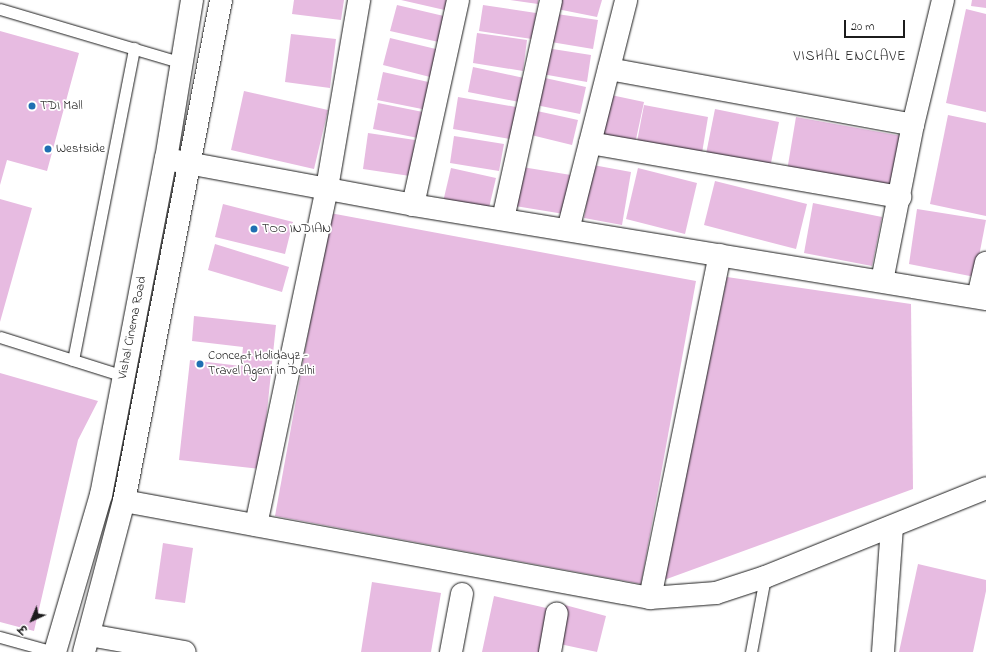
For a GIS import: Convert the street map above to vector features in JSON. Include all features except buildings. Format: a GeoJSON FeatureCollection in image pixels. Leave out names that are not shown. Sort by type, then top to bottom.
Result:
{"type":"FeatureCollection","features":[{"type":"Feature","properties":{"kind":"street","name":"Vishal Cinema Road"},"geometry":{"type":"LineString","coordinates":[[55,652],[101,495],[166,159],[192,0]]}},
{"type":"Feature","properties":{"kind":"street","name":"Vishal Cinema Road"},"geometry":{"type":"LineString","coordinates":[[86,643],[124,501],[191,163],[221,0]]}},
{"type":"Feature","properties":{"kind":"street"},"geometry":{"type":"LineString","coordinates":[[256,525],[327,188],[359,0]]}},
{"type":"Feature","properties":{"kind":"street"},"geometry":{"type":"LineString","coordinates":[[413,205],[458,0]]}},
{"type":"Feature","properties":{"kind":"street"},"geometry":{"type":"LineString","coordinates":[[504,219],[551,0]]}},
{"type":"Feature","properties":{"kind":"street"},"geometry":{"type":"LineString","coordinates":[[568,230],[626,0]]}},
{"type":"Feature","properties":{"kind":"street"},"geometry":{"type":"LineString","coordinates":[[882,281],[914,125],[944,0]]}},
{"type":"Feature","properties":{"kind":"street"},"geometry":{"type":"LineString","coordinates":[[609,69],[914,125]]}},
{"type":"Feature","properties":{"kind":"street"},"geometry":{"type":"LineString","coordinates":[[590,143],[900,197]]}},
{"type":"Feature","properties":{"kind":"street"},"geometry":{"type":"LineString","coordinates":[[166,159],[413,205],[982,298],[986,263]]}},
{"type":"Feature","properties":{"kind":"street"},"geometry":{"type":"LineString","coordinates":[[650,598],[720,255]]}},
{"type":"Feature","properties":{"kind":"street"},"geometry":{"type":"LineString","coordinates":[[101,495],[124,501],[650,598],[716,592],[765,577],[986,488]]}},
{"type":"Feature","properties":{"kind":"street"},"geometry":{"type":"LineString","coordinates":[[883,652],[892,527]]}},
{"type":"Feature","properties":{"kind":"street"},"geometry":{"type":"LineString","coordinates":[[451,652],[462,594]]}},
{"type":"Feature","properties":{"kind":"street"},"geometry":{"type":"LineString","coordinates":[[550,652],[557,614]]}},
{"type":"Feature","properties":{"kind":"street"},"geometry":{"type":"LineString","coordinates":[[86,643],[184,652]]}},
{"type":"Feature","properties":{"kind":"lane"},"geometry":{"type":"LineString","coordinates":[[0,9],[182,63]]}},
{"type":"Feature","properties":{"kind":"lane"},"geometry":{"type":"LineString","coordinates":[[73,360],[134,48]]}},
{"type":"Feature","properties":{"kind":"lane"},"geometry":{"type":"LineString","coordinates":[[0,337],[124,376]]}},
{"type":"Feature","properties":{"kind":"lane"},"geometry":{"type":"LineString","coordinates":[[751,652],[765,577]]}},
{"type":"Feature","properties":{"kind":"lane"},"geometry":{"type":"LineString","coordinates":[[0,637],[55,652]]}},
{"type":"Feature","properties":{"kind":"place","name":"TDI Mall"},"geometry":{"type":"Point","coordinates":[32,106]}},
{"type":"Feature","properties":{"kind":"place","name":"Westside"},"geometry":{"type":"Point","coordinates":[48,149]}},
{"type":"Feature","properties":{"kind":"place","name":"TOO INDIAN"},"geometry":{"type":"Point","coordinates":[254,229]}},
{"type":"Feature","properties":{"kind":"place","name":"Concept Holidayz - Travel Agent in Delhi"},"geometry":{"type":"Point","coordinates":[200,364]}},
{"type":"Feature","properties":{"kind":"district","name":"VISHAL ENCLAVE"},"geometry":{"type":"Point","coordinates":[850,57]}}]}
